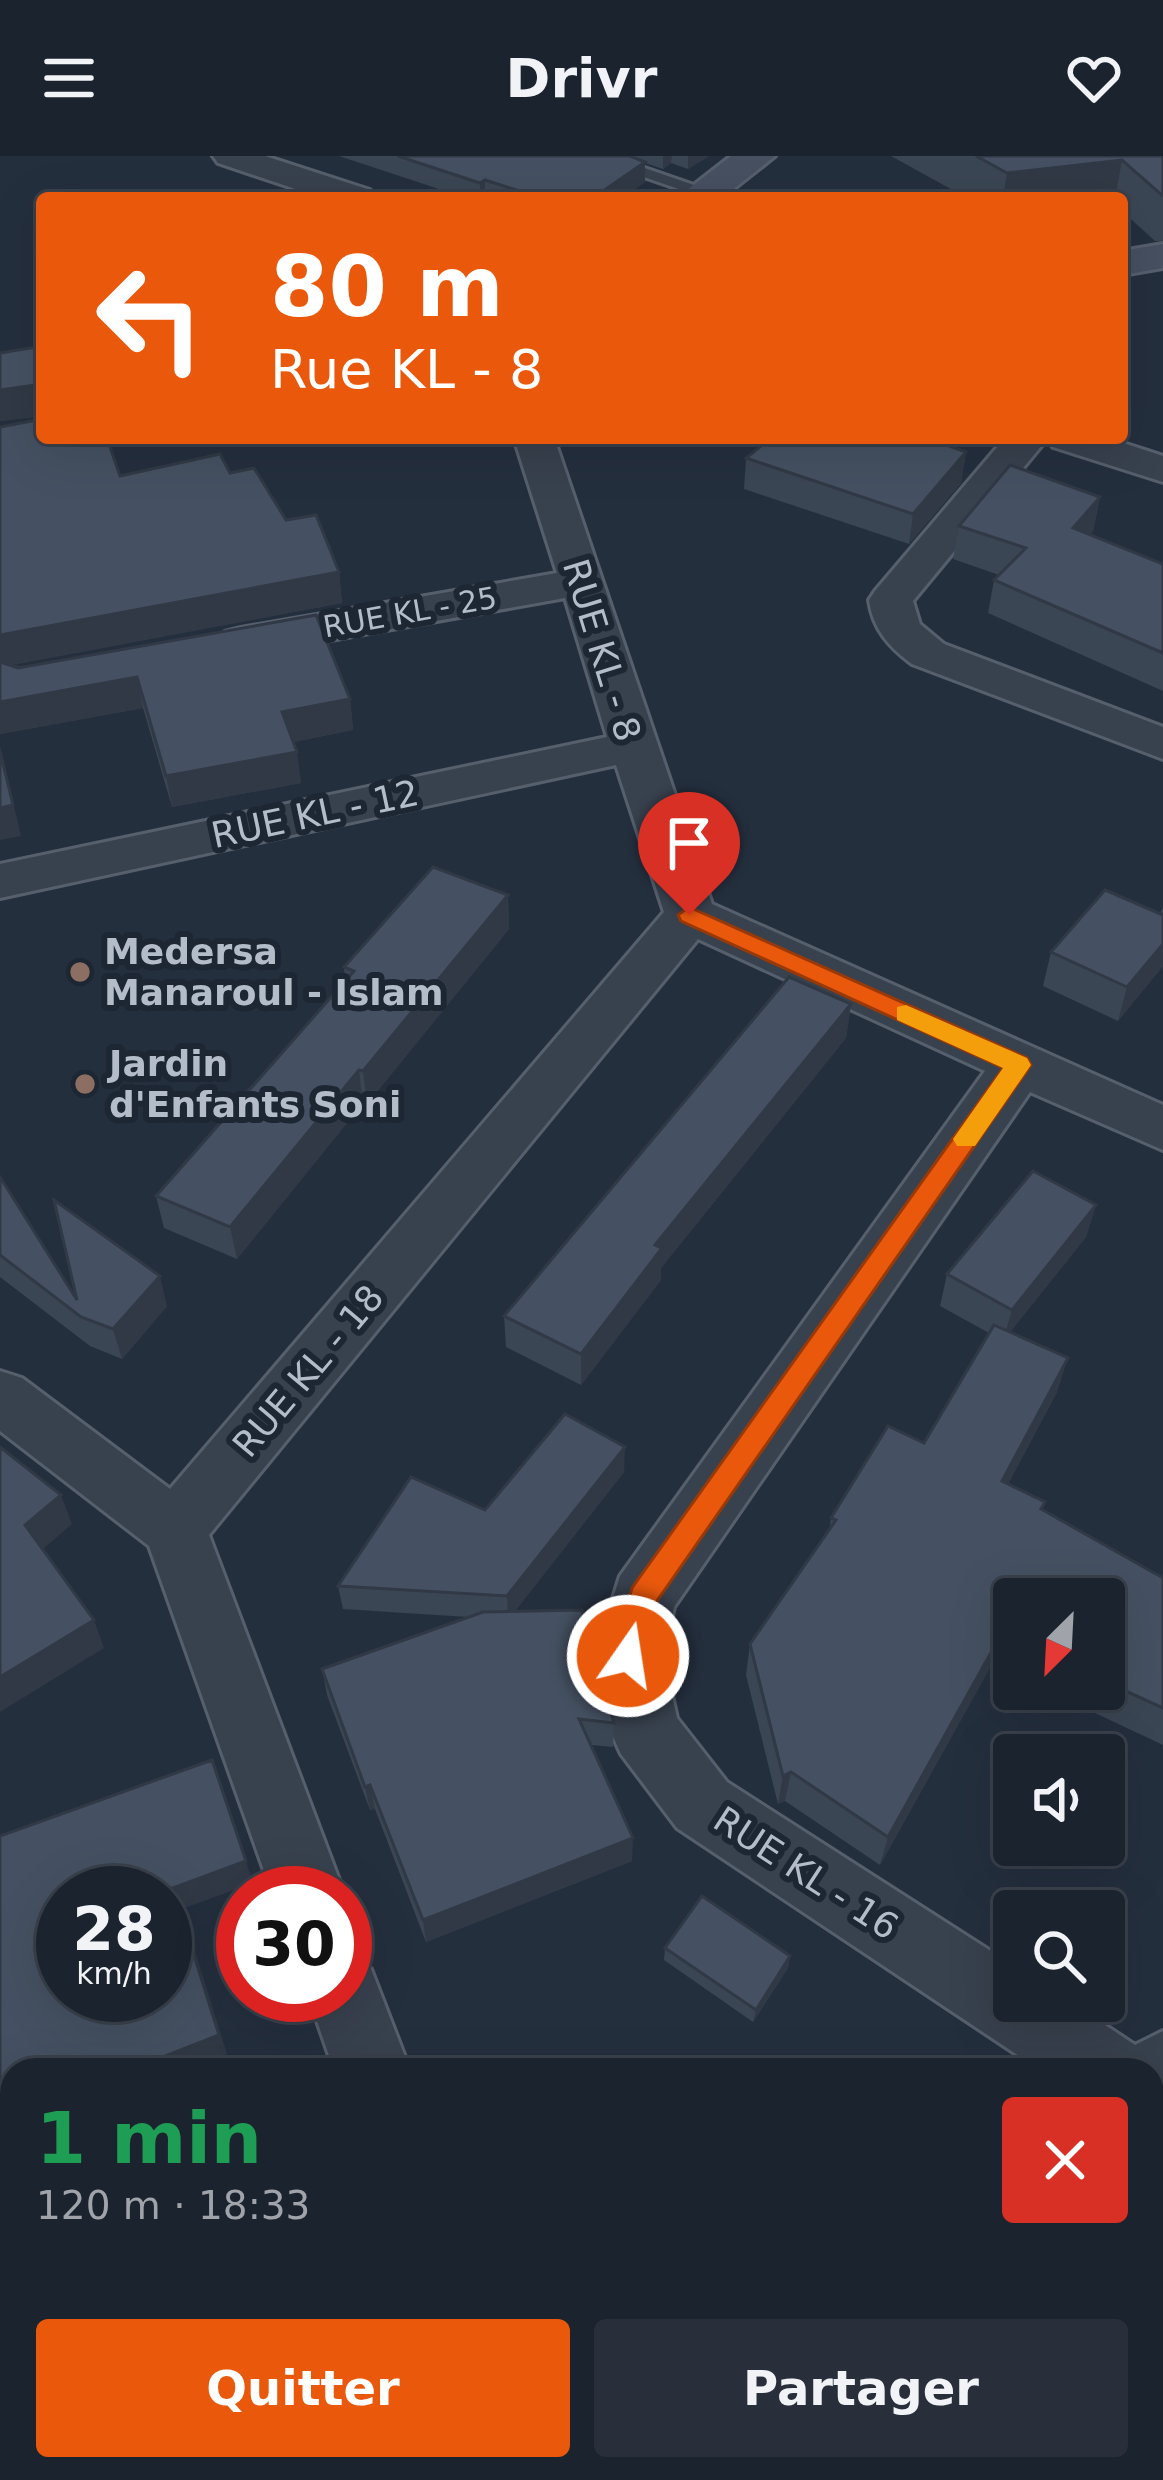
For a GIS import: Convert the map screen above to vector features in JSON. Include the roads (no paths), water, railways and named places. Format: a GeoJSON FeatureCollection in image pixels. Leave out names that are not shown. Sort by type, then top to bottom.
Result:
{"type":"FeatureCollection","features":[{"type":"Feature","properties":{"kind":"street"},"geometry":{"type":"LineString","coordinates":[[230,156],[339,192]]}},
{"type":"Feature","properties":{"kind":"street"},"geometry":{"type":"LineString","coordinates":[[705,192],[756,156]]}},
{"type":"Feature","properties":{"kind":"street","name":"RUE KL - 8"},"geometry":{"type":"LineString","coordinates":[[536,444],[689,915]]}},
{"type":"Feature","properties":{"kind":"street"},"geometry":{"type":"LineString","coordinates":[[1022,444],[891,600],[892,621],[928,654],[1163,744]]}},
{"type":"Feature","properties":{"kind":"street"},"geometry":{"type":"LineString","coordinates":[[1084,444],[1163,470]]}},
{"type":"Feature","properties":{"kind":"street","name":"RUE KL - 25"},"geometry":{"type":"LineString","coordinates":[[188,651],[584,580]]}},
{"type":"Feature","properties":{"kind":"street","name":"RUE KL - 12"},"geometry":{"type":"LineString","coordinates":[[0,881],[631,747]]}},
{"type":"Feature","properties":{"kind":"street"},"geometry":{"type":"LineString","coordinates":[[689,915],[1163,1129]]}},
{"type":"Feature","properties":{"kind":"street","name":"RUE KL - 18"},"geometry":{"type":"LineString","coordinates":[[175,1529],[689,915]]}},
{"type":"Feature","properties":{"kind":"street","name":"RUE KL - 16"},"geometry":{"type":"LineString","coordinates":[[1018,1065],[643,1597],[628,1656],[645,1732],[702,1805],[1089,2058]]}},
{"type":"Feature","properties":{"kind":"street"},"geometry":{"type":"LineString","coordinates":[[0,1396],[175,1529],[298,1866]]}},
{"type":"Feature","properties":{"kind":"street"},"geometry":{"type":"LineString","coordinates":[[355,2022],[368,2058]]}},
{"type":"Feature","properties":{"kind":"lane"},"geometry":{"type":"LineString","coordinates":[[592,156],[693,192]]}},
{"type":"Feature","properties":{"kind":"place","name":"Medersa Manaroul - Islam"},"geometry":{"type":"Point","coordinates":[80,972]}},
{"type":"Feature","properties":{"kind":"place","name":"Jardin d'Enfants Soni"},"geometry":{"type":"Point","coordinates":[85,1084]}}]}
